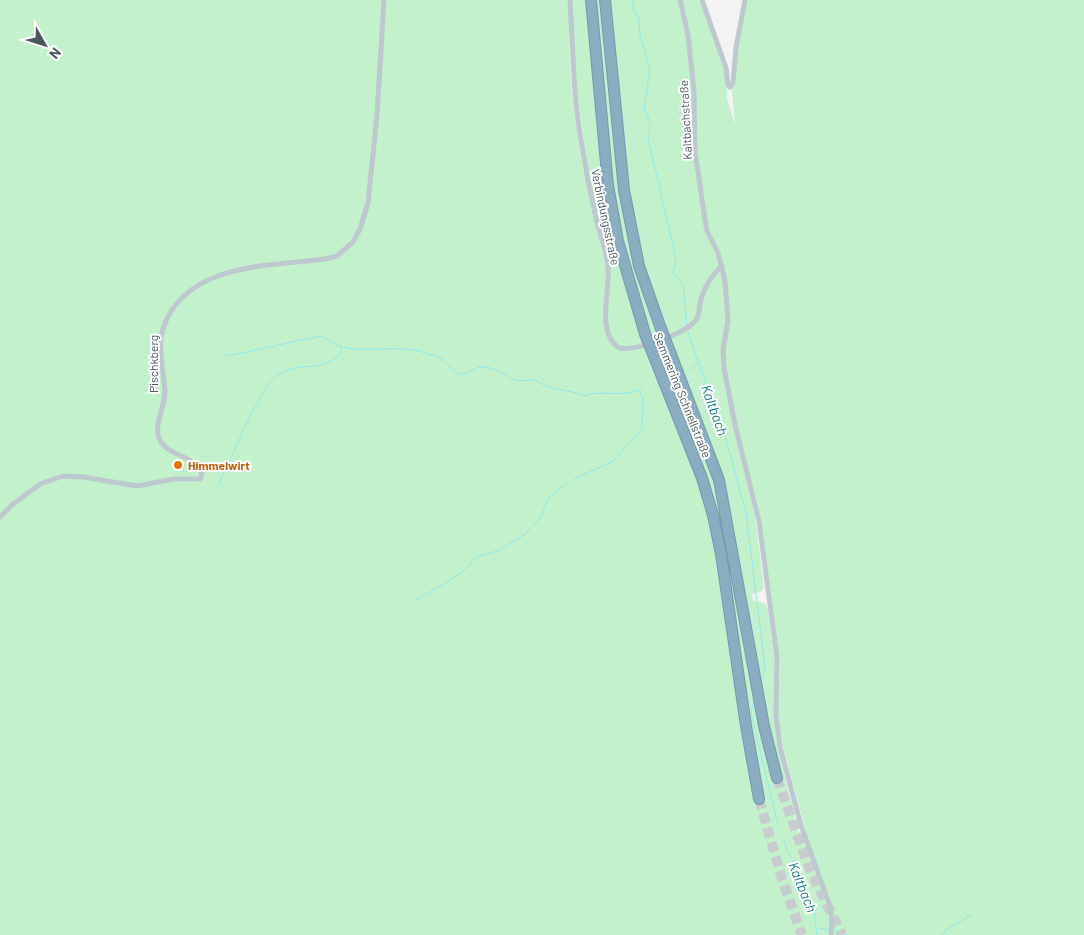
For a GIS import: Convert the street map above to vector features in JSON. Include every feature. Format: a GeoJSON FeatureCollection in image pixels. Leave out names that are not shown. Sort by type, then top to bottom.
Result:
{"type":"FeatureCollection","features":[{"type":"Feature","properties":{"kind":"highway","name":"Semmering Schnellstraße"},"geometry":{"type":"LineString","coordinates":[[590,0],[608,185],[618,241],[646,334],[702,478],[713,515],[721,554],[746,726],[759,800]]}},
{"type":"Feature","properties":{"kind":"highway","name":"Semmering Schnellstraße"},"geometry":{"type":"LineString","coordinates":[[605,0],[624,190],[639,266],[719,480],[760,704],[777,778]]}},
{"type":"Feature","properties":{"kind":"street","name":"Pischkberg"},"geometry":{"type":"LineString","coordinates":[[0,517],[12,505],[40,484],[63,476],[83,477],[137,486],[174,479],[200,479],[202,474],[198,467],[185,456],[169,449],[161,441],[158,432],[165,393],[162,353],[163,330],[183,297],[208,279],[227,272],[337,256],[353,242],[365,217],[370,191],[384,0]]}},
{"type":"Feature","properties":{"kind":"street","name":"Verbindungsstraße"},"geometry":{"type":"LineString","coordinates":[[570,0],[575,90],[580,136],[590,193],[608,264],[609,282],[606,323],[608,336],[616,346],[628,350],[681,332],[697,318],[701,298],[708,283],[714,273],[722,266]]}},
{"type":"Feature","properties":{"kind":"street","name":"Kaltbachstraße"},"geometry":{"type":"LineString","coordinates":[[680,0],[688,35],[694,91],[695,151],[704,214],[707,231],[722,266],[728,320],[722,357],[735,425],[758,521],[777,658],[775,698],[778,733],[791,792],[828,900],[832,918],[831,935]]}},
{"type":"Feature","properties":{"kind":"street"},"geometry":{"type":"LineString","coordinates":[[702,0],[726,68],[728,86],[730,87],[733,83],[736,48],[745,0]]}},
{"type":"Feature","properties":{"kind":"green space"},"geometry":{"type":"Polygon","coordinates":[[[0,0],[700,0],[726,73],[727,99],[735,125],[732,90],[746,0],[1084,0],[1084,935],[0,935],[0,0]],[[569,30],[569,53],[576,124],[594,216],[569,30]],[[724,358],[721,362],[754,509],[764,587],[762,591],[752,594],[753,601],[765,603],[768,610],[775,665],[775,730],[795,813],[795,824],[801,833],[829,911],[830,931],[829,898],[807,835],[781,739],[778,712],[780,666],[764,545],[758,505],[741,446],[724,358]]]}},
{"type":"Feature","properties":{"kind":"waterway","name":"Kaltbach"},"geometry":{"type":"LineString","coordinates":[[633,0],[633,9],[639,19],[640,36],[650,69],[644,110],[650,124],[648,138],[676,259],[673,273],[683,285],[687,326]]}},
{"type":"Feature","properties":{"kind":"waterway","name":"Kaltbach"},"geometry":{"type":"LineString","coordinates":[[687,330],[726,439],[746,513],[765,666],[761,684]]}},
{"type":"Feature","properties":{"kind":"waterway"},"geometry":{"type":"LineString","coordinates":[[226,356],[322,336],[339,346],[351,349],[409,349],[418,351],[440,358],[455,372],[461,374],[478,367],[485,367],[499,371],[513,379],[525,381],[534,379],[545,386],[586,396],[597,393],[629,393],[643,388]]}},
{"type":"Feature","properties":{"kind":"waterway"},"geometry":{"type":"LineString","coordinates":[[218,486],[253,411],[275,377],[291,369],[326,363],[341,353],[341,347]]}},
{"type":"Feature","properties":{"kind":"waterway"},"geometry":{"type":"LineString","coordinates":[[689,370],[698,363]]}},
{"type":"Feature","properties":{"kind":"waterway"},"geometry":{"type":"LineString","coordinates":[[574,479],[613,461],[642,429],[643,399],[640,392]]}},
{"type":"Feature","properties":{"kind":"waterway"},"geometry":{"type":"LineString","coordinates":[[415,600],[456,576],[476,557],[497,551],[524,535],[539,520],[550,496],[569,482]]}},
{"type":"Feature","properties":{"kind":"waterway","name":"Kaltbach"},"geometry":{"type":"LineString","coordinates":[[754,699],[751,713],[778,825]]}},
{"type":"Feature","properties":{"kind":"waterway","name":"Kaltbach"},"geometry":{"type":"LineString","coordinates":[[783,839],[814,911],[817,935]]}},
{"type":"Feature","properties":{"kind":"waterway"},"geometry":{"type":"LineString","coordinates":[[942,935],[946,930],[971,915]]}},
{"type":"Feature","properties":{"kind":"waterway"},"geometry":{"type":"LineString","coordinates":[[819,928],[829,930]]}},
{"type":"Feature","properties":{"kind":"waterway"},"geometry":{"type":"LineString","coordinates":[[834,931],[848,935]]}},
{"type":"Feature","properties":{"kind":"tunnel"},"geometry":{"type":"LineString","coordinates":[[777,778],[809,868],[842,935]]}},
{"type":"Feature","properties":{"kind":"tunnel"},"geometry":{"type":"LineString","coordinates":[[759,799],[782,879],[802,935]]}},
{"type":"Feature","properties":{"kind":"place","name":"Himmelwirt"},"geometry":{"type":"Point","coordinates":[178,465]}}]}
